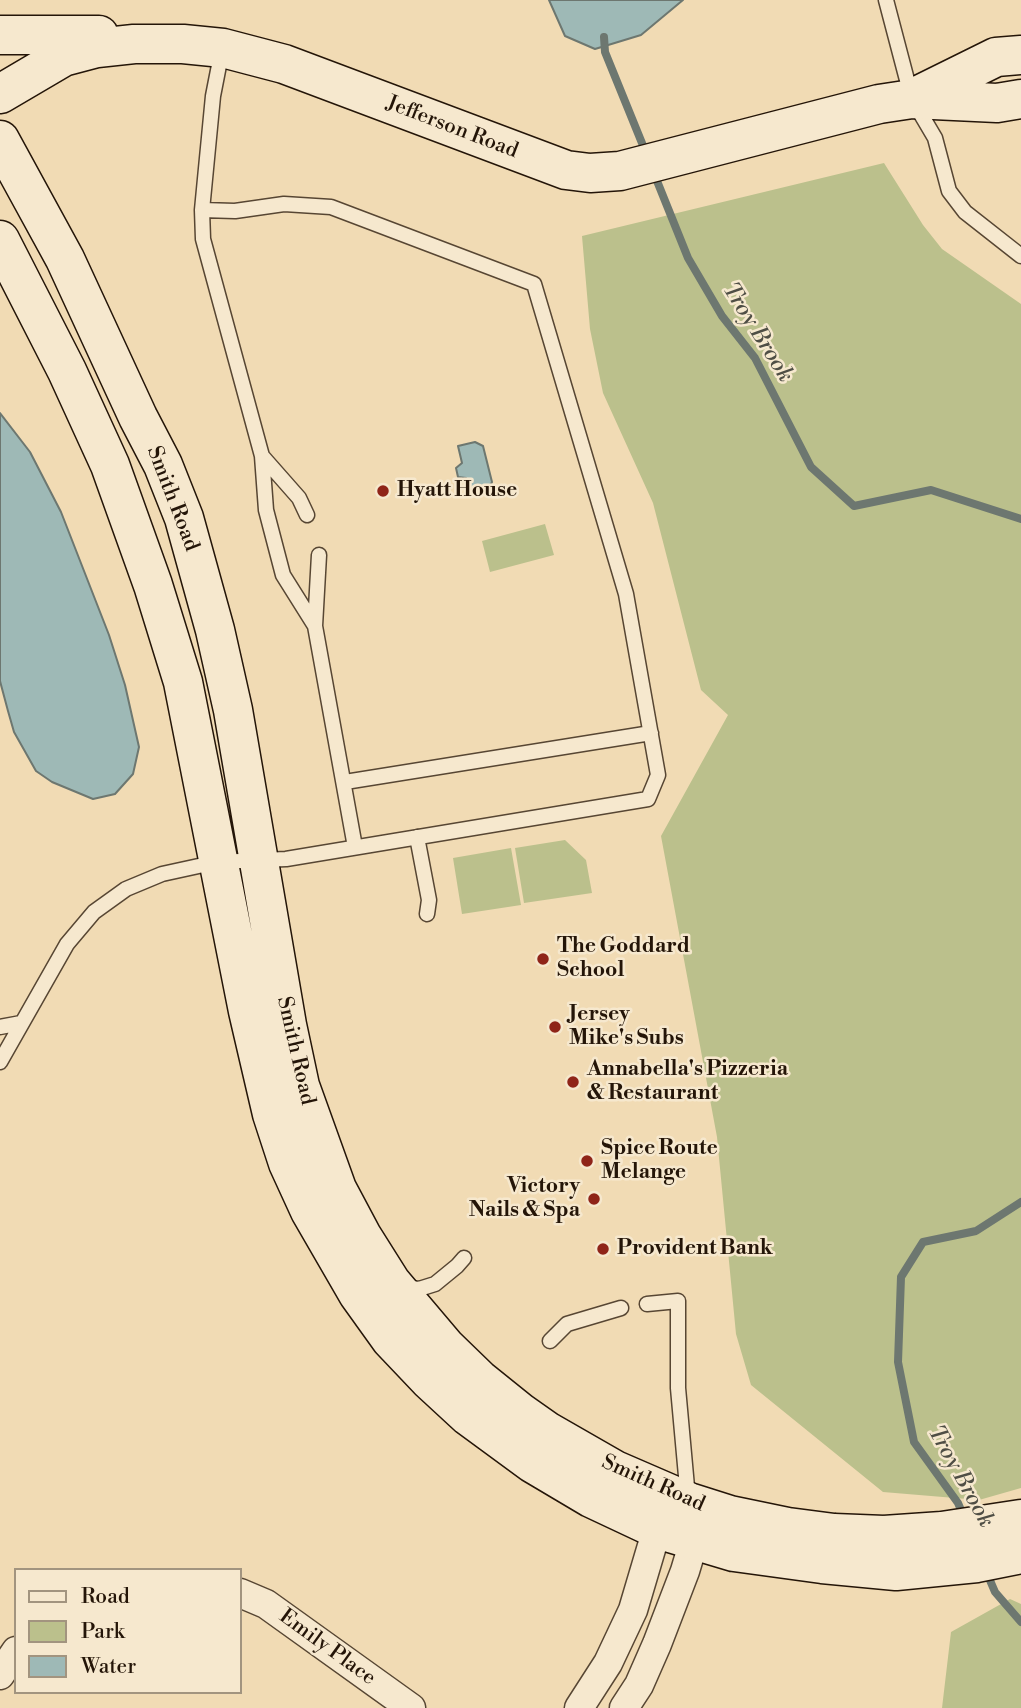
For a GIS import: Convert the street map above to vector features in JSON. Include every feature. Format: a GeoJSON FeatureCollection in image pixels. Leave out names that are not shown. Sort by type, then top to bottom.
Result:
{"type":"FeatureCollection","features":[{"type":"Feature","properties":{"kind":"street"},"geometry":{"type":"LineString","coordinates":[[0,35],[148,34],[183,44]]}},
{"type":"Feature","properties":{"kind":"street","name":"Jefferson Road"},"geometry":{"type":"LineString","coordinates":[[0,94],[63,57],[97,48],[134,44],[183,44],[223,48],[284,64],[566,170],[590,173],[620,171],[879,104],[912,99],[997,103],[1021,99]]}},
{"type":"Feature","properties":{"kind":"street","name":"Jefferson Road"},"geometry":{"type":"LineString","coordinates":[[912,99],[996,57],[1021,54]]}},
{"type":"Feature","properties":{"kind":"street","name":"Smith Road"},"geometry":{"type":"LineString","coordinates":[[0,141],[65,259],[163,465],[184,518],[215,630],[233,710],[300,1086],[337,1189],[362,1236],[396,1287],[446,1347],[479,1379],[520,1412],[547,1431],[615,1470],[689,1502],[753,1520],[834,1533],[884,1535],[943,1548],[977,1563],[1021,1554]]}},
{"type":"Feature","properties":{"kind":"street","name":"Smith Road"},"geometry":{"type":"LineString","coordinates":[[0,240],[110,465],[153,585],[183,682],[248,1011],[272,1114],[288,1163],[310,1211],[358,1294],[391,1340],[468,1416],[532,1463],[591,1498],[657,1529],[694,1541],[734,1552],[896,1571],[943,1548],[1021,1519]]}},
{"type":"Feature","properties":{"kind":"street"},"geometry":{"type":"LineString","coordinates":[[579,1708],[608,1663],[633,1610],[657,1529],[689,1502]]}},
{"type":"Feature","properties":{"kind":"street"},"geometry":{"type":"LineString","coordinates":[[624,1708],[639,1685],[657,1644],[694,1541],[689,1502]]}},
{"type":"Feature","properties":{"kind":"street","name":"Emily Place"},"geometry":{"type":"LineString","coordinates":[[242,1594],[266,1604],[411,1708]]}},
{"type":"Feature","properties":{"kind":"street"},"geometry":{"type":"LineString","coordinates":[[0,1675],[14,1654]]}},
{"type":"Feature","properties":{"kind":"lane"},"geometry":{"type":"LineString","coordinates":[[886,0],[912,99],[935,138],[949,191],[965,212],[1021,256]]}},
{"type":"Feature","properties":{"kind":"lane"},"geometry":{"type":"LineString","coordinates":[[223,48],[213,96],[202,210],[203,239],[262,456],[266,510],[283,575],[315,626]]}},
{"type":"Feature","properties":{"kind":"lane"},"geometry":{"type":"LineString","coordinates":[[0,1062],[67,944],[94,912],[126,888],[162,874],[217,862],[259,861],[355,848],[648,799],[659,775],[626,594],[534,284],[331,207],[284,204],[234,211],[202,210]]}},
{"type":"Feature","properties":{"kind":"lane"},"geometry":{"type":"LineString","coordinates":[[262,456],[299,498],[307,514]]}},
{"type":"Feature","properties":{"kind":"lane"},"geometry":{"type":"LineString","coordinates":[[319,555],[315,626],[355,848]]}},
{"type":"Feature","properties":{"kind":"lane"},"geometry":{"type":"LineString","coordinates":[[345,782],[651,733]]}},
{"type":"Feature","properties":{"kind":"lane"},"geometry":{"type":"LineString","coordinates":[[417,837],[429,900],[427,914]]}},
{"type":"Feature","properties":{"kind":"lane"},"geometry":{"type":"LineString","coordinates":[[0,1027],[21,1023]]}},
{"type":"Feature","properties":{"kind":"lane"},"geometry":{"type":"LineString","coordinates":[[396,1287],[419,1289],[435,1284],[464,1258]]}},
{"type":"Feature","properties":{"kind":"lane"},"geometry":{"type":"LineString","coordinates":[[647,1304],[678,1301],[680,1415],[689,1502]]}},
{"type":"Feature","properties":{"kind":"lane"},"geometry":{"type":"LineString","coordinates":[[550,1341],[567,1324],[621,1308]]}},
{"type":"Feature","properties":{"kind":"green space"},"geometry":{"type":"Polygon","coordinates":[[[884,163],[923,225],[942,249],[1021,304],[1021,1488],[979,1500],[883,1492],[751,1385],[736,1334],[717,1137],[661,836],[728,715],[701,690],[653,503],[603,393],[590,329],[582,236],[884,163]]]}},
{"type":"Feature","properties":{"kind":"green space"},"geometry":{"type":"Polygon","coordinates":[[[545,524],[554,555],[490,572],[482,541],[545,524]]]}},
{"type":"Feature","properties":{"kind":"green space"},"geometry":{"type":"Polygon","coordinates":[[[565,840],[586,860],[592,893],[524,903],[515,848],[565,840]]]}},
{"type":"Feature","properties":{"kind":"green space"},"geometry":{"type":"Polygon","coordinates":[[[511,848],[521,905],[462,914],[453,858],[511,848]]]}},
{"type":"Feature","properties":{"kind":"green space"},"geometry":{"type":"Polygon","coordinates":[[[1010,1599],[1021,1604],[1021,1708],[942,1708],[951,1632],[1010,1599]]]}},
{"type":"Feature","properties":{"kind":"water"},"geometry":{"type":"Polygon","coordinates":[[[549,0],[683,0],[641,35],[595,49],[565,36],[549,0]]]}},
{"type":"Feature","properties":{"kind":"water"},"geometry":{"type":"Polygon","coordinates":[[[0,413],[30,452],[61,512],[109,635],[125,685],[139,747],[133,774],[115,794],[93,799],[52,782],[36,771],[14,732],[0,681],[0,413]]]}},
{"type":"Feature","properties":{"kind":"water"},"geometry":{"type":"Polygon","coordinates":[[[475,442],[483,446],[492,482],[488,490],[470,494],[466,478],[458,477],[456,468],[462,463],[458,446],[475,442]]]}},
{"type":"Feature","properties":{"kind":"waterway","name":"Troy Brook"},"geometry":{"type":"LineString","coordinates":[[604,37],[605,52],[646,153]]}},
{"type":"Feature","properties":{"kind":"waterway","name":"Troy Brook"},"geometry":{"type":"LineString","coordinates":[[653,171],[688,258],[722,316],[755,358],[811,467],[854,506],[931,490],[1021,519]]}},
{"type":"Feature","properties":{"kind":"waterway","name":"Troy Brook"},"geometry":{"type":"LineString","coordinates":[[964,1517],[958,1503],[914,1442],[898,1362],[901,1277],[923,1242],[976,1231],[1021,1202]]}},
{"type":"Feature","properties":{"kind":"waterway","name":"Troy Brook"},"geometry":{"type":"LineString","coordinates":[[986,1571],[995,1592],[1021,1622]]}},
{"type":"Feature","properties":{"kind":"place","name":"Hyatt House"},"geometry":{"type":"Point","coordinates":[383,491]}},
{"type":"Feature","properties":{"kind":"place","name":"The Goddard School"},"geometry":{"type":"Point","coordinates":[543,959]}},
{"type":"Feature","properties":{"kind":"place","name":"Jersey Mike's Subs"},"geometry":{"type":"Point","coordinates":[555,1027]}},
{"type":"Feature","properties":{"kind":"place","name":"Annabella's Pizzeria & Restaurant"},"geometry":{"type":"Point","coordinates":[573,1082]}},
{"type":"Feature","properties":{"kind":"place","name":"Spice Route Melange"},"geometry":{"type":"Point","coordinates":[587,1161]}},
{"type":"Feature","properties":{"kind":"place","name":"Victory Nails & Spa"},"geometry":{"type":"Point","coordinates":[594,1199]}},
{"type":"Feature","properties":{"kind":"place","name":"Provident Bank"},"geometry":{"type":"Point","coordinates":[603,1249]}}]}
